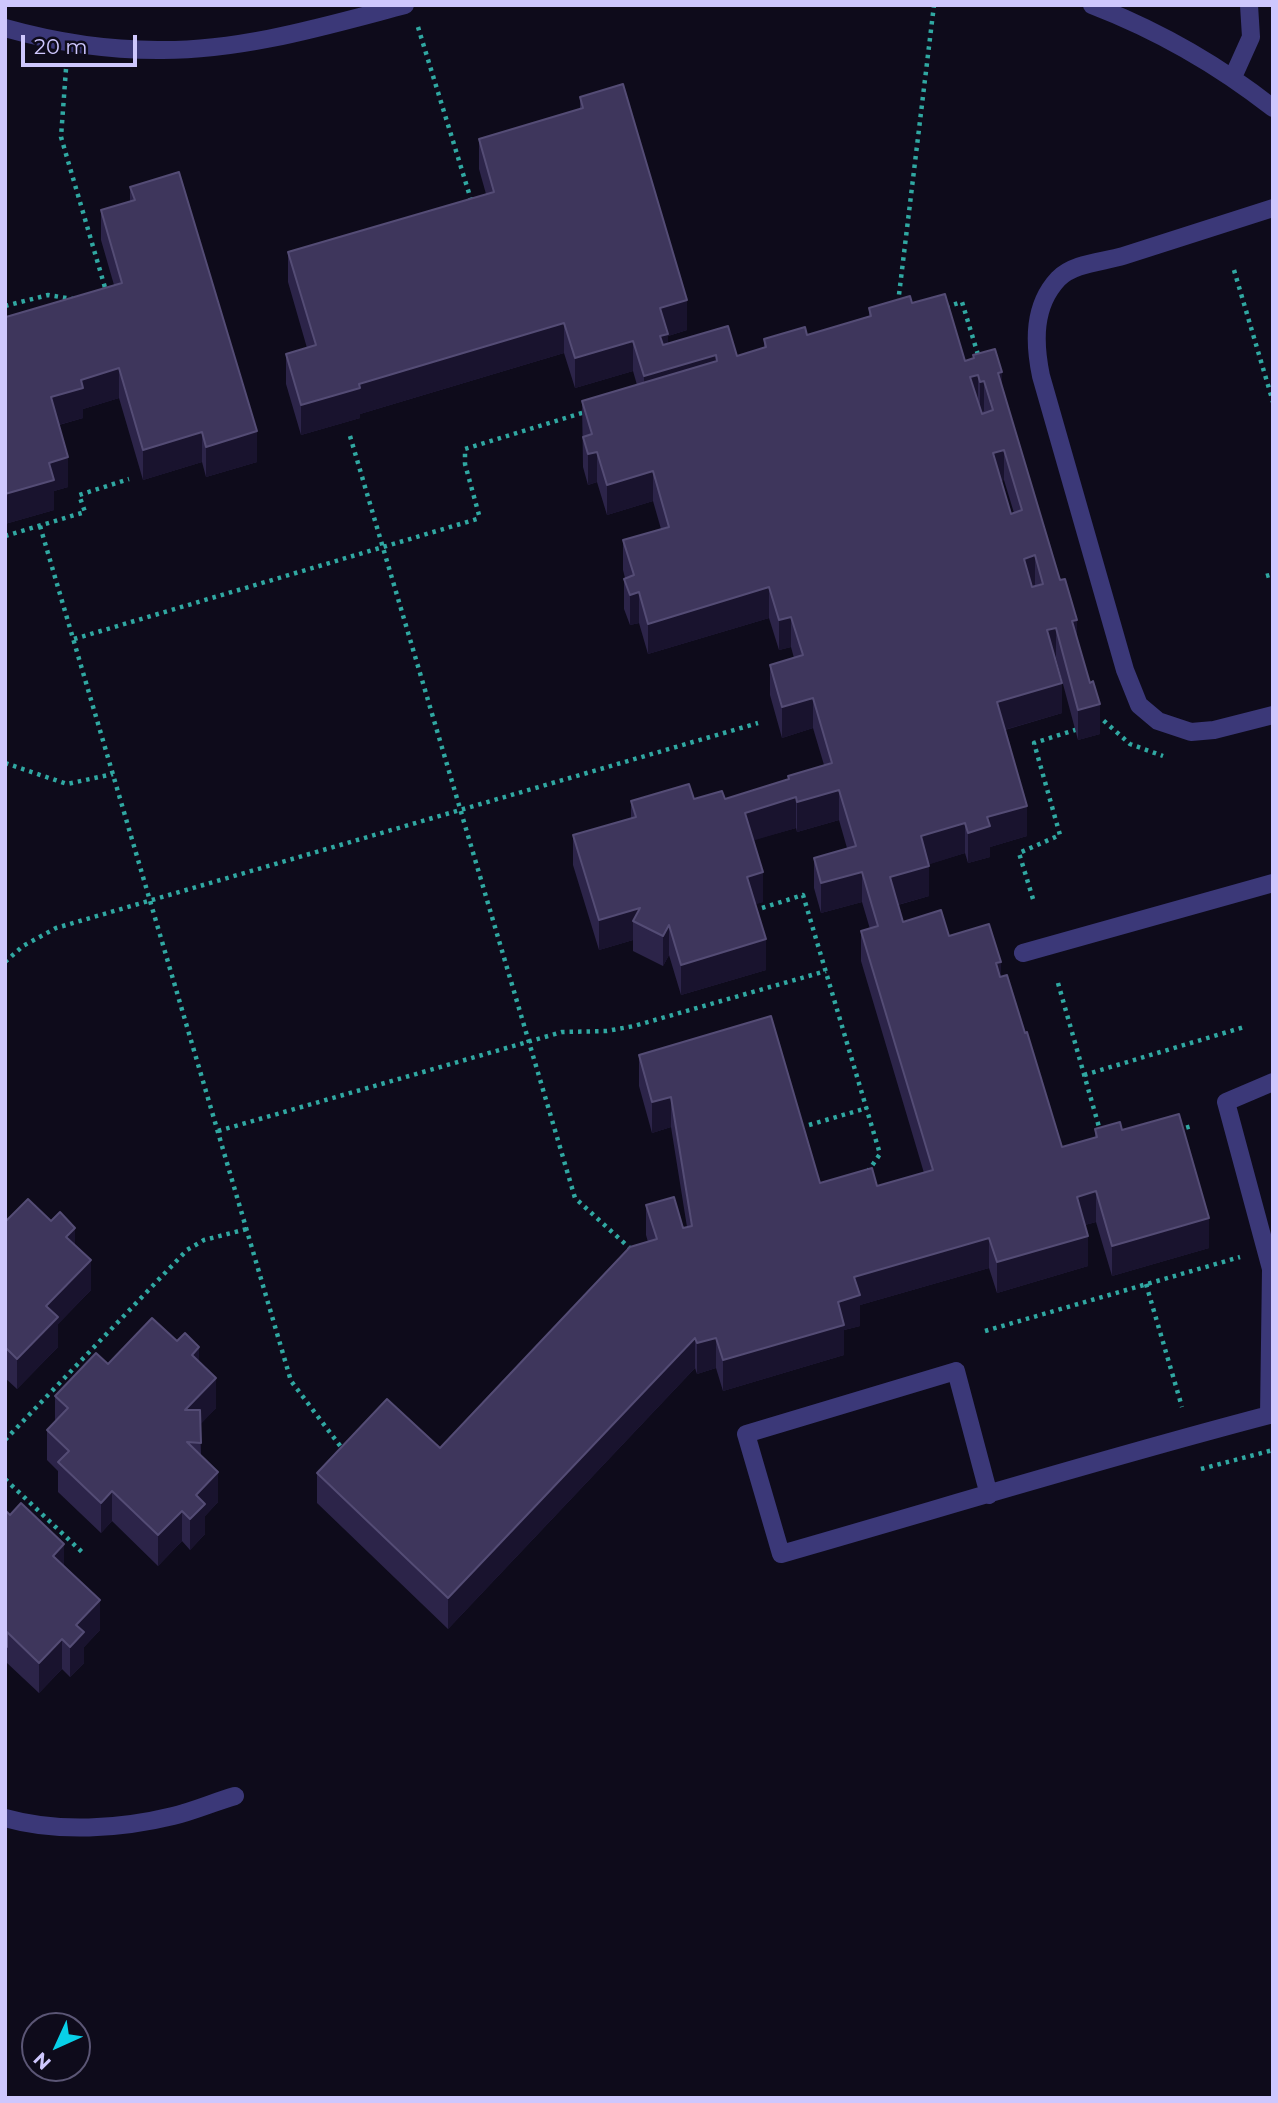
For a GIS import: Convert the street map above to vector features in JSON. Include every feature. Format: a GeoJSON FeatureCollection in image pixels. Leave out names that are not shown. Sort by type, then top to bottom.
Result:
{"type":"FeatureCollection","features":[{"type":"Feature","properties":{"kind":"lane"},"geometry":{"type":"LineString","coordinates":[[1092,5],[1156,32],[1233,77],[1273,108]]}},
{"type":"Feature","properties":{"kind":"lane"},"geometry":{"type":"LineString","coordinates":[[1233,77],[1251,37],[1249,5]]}},
{"type":"Feature","properties":{"kind":"lane"},"geometry":{"type":"LineString","coordinates":[[5,28],[68,43],[159,50],[218,46],[410,12]]}},
{"type":"Feature","properties":{"kind":"lane"},"geometry":{"type":"LineString","coordinates":[[1273,208],[1074,269],[1060,276],[1041,307],[1035,347],[1110,622],[1139,705],[1158,721],[1191,732],[1214,730],[1273,715]]}},
{"type":"Feature","properties":{"kind":"lane"},"geometry":{"type":"LineString","coordinates":[[1023,953],[1273,883]]}},
{"type":"Feature","properties":{"kind":"lane"},"geometry":{"type":"LineString","coordinates":[[989,1495],[956,1371],[746,1434],[781,1553],[989,1495],[1115,1456],[1271,1415],[1272,1269],[1226,1102],[1273,1082]]}},
{"type":"Feature","properties":{"kind":"lane"},"geometry":{"type":"LineString","coordinates":[[5,1818],[66,1827],[140,1823],[175,1816],[235,1796]]}},
{"type":"Feature","properties":{"kind":"path"},"geometry":{"type":"LineString","coordinates":[[897,307],[934,5]]}},
{"type":"Feature","properties":{"kind":"path"},"geometry":{"type":"LineString","coordinates":[[410,12],[475,214]]}},
{"type":"Feature","properties":{"kind":"path"},"geometry":{"type":"LineString","coordinates":[[68,43],[60,131],[110,304]]}},
{"type":"Feature","properties":{"kind":"path"},"geometry":{"type":"LineString","coordinates":[[1234,270],[1273,402]]}},
{"type":"Feature","properties":{"kind":"path"},"geometry":{"type":"LineString","coordinates":[[5,306],[48,295],[84,300]]}},
{"type":"Feature","properties":{"kind":"path"},"geometry":{"type":"LineString","coordinates":[[935,310],[962,302],[982,370]]}},
{"type":"Feature","properties":{"kind":"path"},"geometry":{"type":"LineString","coordinates":[[74,639],[477,519],[479,515],[465,464],[465,449],[590,411]]}},
{"type":"Feature","properties":{"kind":"path"},"geometry":{"type":"LineString","coordinates":[[350,436],[575,1198],[642,1259]]}},
{"type":"Feature","properties":{"kind":"path"},"geometry":{"type":"LineString","coordinates":[[5,537],[85,512],[79,495],[129,479]]}},
{"type":"Feature","properties":{"kind":"path"},"geometry":{"type":"LineString","coordinates":[[40,526],[291,1381],[348,1458]]}},
{"type":"Feature","properties":{"kind":"path"},"geometry":{"type":"LineString","coordinates":[[1266,576],[1273,574]]}},
{"type":"Feature","properties":{"kind":"path"},"geometry":{"type":"LineString","coordinates":[[1092,724],[1103,720],[1130,744],[1171,758]]}},
{"type":"Feature","properties":{"kind":"path"},"geometry":{"type":"LineString","coordinates":[[5,962],[23,946],[56,928],[758,723]]}},
{"type":"Feature","properties":{"kind":"path"},"geometry":{"type":"LineString","coordinates":[[1033,899],[1020,853],[1060,835],[1034,743],[1080,728]]}},
{"type":"Feature","properties":{"kind":"path"},"geometry":{"type":"LineString","coordinates":[[5,763],[67,784],[113,774]]}},
{"type":"Feature","properties":{"kind":"path"},"geometry":{"type":"LineString","coordinates":[[762,908],[803,895],[880,1154],[862,1180]]}},
{"type":"Feature","properties":{"kind":"path"},"geometry":{"type":"LineString","coordinates":[[218,1131],[562,1032],[607,1031],[634,1026],[826,971]]}},
{"type":"Feature","properties":{"kind":"path"},"geometry":{"type":"LineString","coordinates":[[1058,983],[1102,1138]]}},
{"type":"Feature","properties":{"kind":"path"},"geometry":{"type":"LineString","coordinates":[[1084,1075],[1244,1027]]}},
{"type":"Feature","properties":{"kind":"path"},"geometry":{"type":"LineString","coordinates":[[809,1125],[867,1108]]}},
{"type":"Feature","properties":{"kind":"path"},"geometry":{"type":"LineString","coordinates":[[1167,1133],[1192,1126]]}},
{"type":"Feature","properties":{"kind":"path"},"geometry":{"type":"LineString","coordinates":[[5,1440],[187,1250],[204,1240],[247,1229]]}},
{"type":"Feature","properties":{"kind":"path"},"geometry":{"type":"LineString","coordinates":[[985,1331],[1265,1250]]}},
{"type":"Feature","properties":{"kind":"path"},"geometry":{"type":"LineString","coordinates":[[1146,1284],[1182,1407]]}},
{"type":"Feature","properties":{"kind":"path"},"geometry":{"type":"LineString","coordinates":[[1201,1469],[1273,1450]]}},
{"type":"Feature","properties":{"kind":"path"},"geometry":{"type":"LineString","coordinates":[[5,1479],[83,1553]]}},
{"type":"Feature","properties":{"kind":"building"},"geometry":{"type":"Polygon","coordinates":[[[623,84],[687,300],[660,308],[668,334],[660,336],[663,345],[728,326],[737,356],[766,347],[764,339],[805,327],[807,335],[871,316],[869,308],[910,296],[912,303],[945,294],[965,361],[974,358],[973,355],[995,349],[1002,372],[998,373],[1060,580],[1065,579],[1077,620],[1072,621],[1090,683],[1093,681],[1100,704],[1078,710],[1056,628],[1047,630],[1062,683],[997,702],[1027,806],[987,817],[990,826],[968,833],[965,823],[921,836],[929,866],[890,877],[903,922],[941,910],[949,936],[989,924],[1001,962],[996,963],[1000,977],[1007,975],[1062,1147],[1097,1137],[1095,1129],[1120,1122],[1122,1130],[1179,1114],[1209,1218],[1112,1246],[1096,1191],[1077,1197],[1088,1236],[997,1262],[989,1238],[854,1277],[860,1295],[838,1302],[844,1325],[723,1360],[716,1338],[697,1343],[695,1338],[448,1598],[317,1473],[387,1399],[440,1448],[630,1247],[657,1239],[646,1205],[674,1197],[683,1228],[692,1226],[671,1097],[652,1102],[639,1055],[771,1016],[820,1183],[872,1168],[877,1186],[933,1170],[861,931],[878,926],[862,872],[821,883],[814,858],[856,846],[839,790],[797,802],[796,797],[745,813],[763,872],[747,877],[766,939],[681,965],[669,925],[663,936],[633,921],[640,908],[599,920],[573,835],[636,817],[631,801],[689,784],[694,799],[722,791],[725,799],[832,763],[813,698],[782,707],[770,665],[803,655],[791,617],[779,620],[769,587],[648,624],[639,592],[630,595],[624,579],[634,575],[623,540],[669,527],[653,471],[607,485],[597,452],[588,454],[583,437],[592,434],[582,401],[717,361],[716,355],[644,376],[633,341],[575,358],[564,323],[359,384],[360,388],[301,405],[286,354],[316,345],[288,252],[494,192],[479,139],[583,108],[580,97],[623,84]],[[978,375],[970,377],[982,414],[993,410],[984,381],[980,382],[978,375]],[[1004,450],[993,453],[1011,514],[1022,510],[1004,450]],[[1035,555],[1024,559],[1032,587],[1043,584],[1035,555]]]}},
{"type":"Feature","properties":{"kind":"building"},"geometry":{"type":"Polygon","coordinates":[[[179,172],[257,431],[206,447],[202,432],[143,450],[119,368],[81,380],[83,388],[51,397],[68,457],[49,463],[54,480],[5,494],[5,312],[6,317],[122,283],[101,210],[135,200],[130,187],[179,172]]]}},
{"type":"Feature","properties":{"kind":"building"},"geometry":{"type":"Polygon","coordinates":[[[28,1199],[51,1221],[60,1212],[75,1228],[66,1237],[91,1260],[46,1306],[58,1317],[17,1359],[5,1347],[5,1222],[28,1199]]]}},
{"type":"Feature","properties":{"kind":"building"},"geometry":{"type":"Polygon","coordinates":[[[152,1318],[177,1341],[185,1333],[199,1347],[192,1355],[216,1378],[185,1410],[200,1410],[201,1443],[187,1442],[218,1472],[196,1495],[205,1504],[190,1519],[182,1511],[158,1535],[112,1491],[101,1503],[58,1462],[69,1451],[47,1430],[68,1408],[55,1396],[96,1353],[108,1364],[152,1318]]]}},
{"type":"Feature","properties":{"kind":"building"},"geometry":{"type":"Polygon","coordinates":[[[21,1503],[64,1544],[53,1556],[100,1600],[76,1625],[84,1632],[70,1647],[62,1639],[39,1663],[7,1632],[5,1647],[5,1510],[10,1515],[21,1503]]]}}]}
